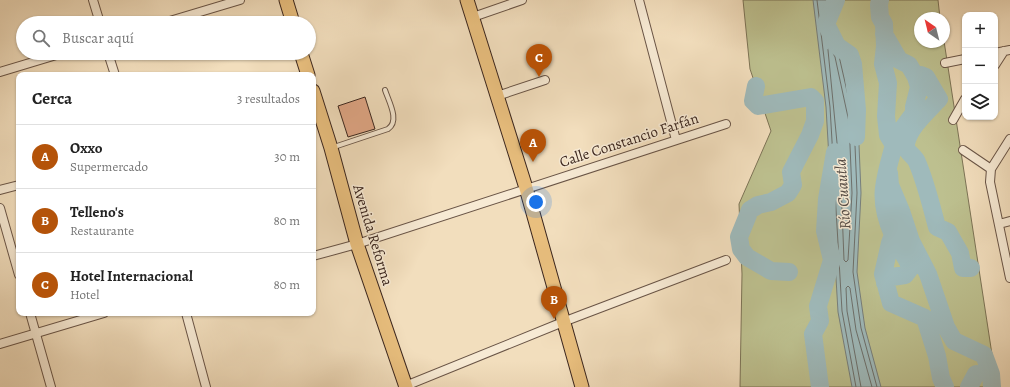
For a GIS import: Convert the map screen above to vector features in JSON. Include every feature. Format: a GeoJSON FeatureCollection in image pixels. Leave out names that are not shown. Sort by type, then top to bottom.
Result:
{"type":"FeatureCollection","features":[{"type":"Feature","properties":{"kind":"main road"},"geometry":{"type":"LineString","coordinates":[[286,0],[290,16]]}},
{"type":"Feature","properties":{"kind":"main road"},"geometry":{"type":"LineString","coordinates":[[467,0],[526,188],[582,387]]}},
{"type":"Feature","properties":{"kind":"main road"},"geometry":{"type":"LineString","coordinates":[[303,60],[307,72]]}},
{"type":"Feature","properties":{"kind":"main road","name":"Avenida Reforma"},"geometry":{"type":"LineString","coordinates":[[316,100],[358,244],[404,387]]}},
{"type":"Feature","properties":{"kind":"street"},"geometry":{"type":"LineString","coordinates":[[93,0],[98,16]]}},
{"type":"Feature","properties":{"kind":"street"},"geometry":{"type":"LineString","coordinates":[[186,16],[240,0]]}},
{"type":"Feature","properties":{"kind":"street"},"geometry":{"type":"LineString","coordinates":[[472,17],[522,0]]}},
{"type":"Feature","properties":{"kind":"street"},"geometry":{"type":"LineString","coordinates":[[639,0],[676,140]]}},
{"type":"Feature","properties":{"kind":"street"},"geometry":{"type":"LineString","coordinates":[[998,61],[1007,50]]}},
{"type":"Feature","properties":{"kind":"street"},"geometry":{"type":"LineString","coordinates":[[0,72],[40,60]]}},
{"type":"Feature","properties":{"kind":"street"},"geometry":{"type":"LineString","coordinates":[[110,60],[114,72]]}},
{"type":"Feature","properties":{"kind":"street"},"geometry":{"type":"LineString","coordinates":[[945,63],[962,60]]}},
{"type":"Feature","properties":{"kind":"street"},"geometry":{"type":"LineString","coordinates":[[497,96],[544,80]]}},
{"type":"Feature","properties":{"kind":"street"},"geometry":{"type":"LineString","coordinates":[[953,120],[962,104]]}},
{"type":"Feature","properties":{"kind":"street","name":"Calle Constancio Farfán"},"geometry":{"type":"LineString","coordinates":[[316,255],[358,244],[726,124]]}},
{"type":"Feature","properties":{"kind":"street"},"geometry":{"type":"LineString","coordinates":[[1010,138],[991,169],[990,182],[1010,278]]}},
{"type":"Feature","properties":{"kind":"street"},"geometry":{"type":"LineString","coordinates":[[963,150],[991,169]]}},
{"type":"Feature","properties":{"kind":"street"},"geometry":{"type":"LineString","coordinates":[[0,190],[16,186]]}},
{"type":"Feature","properties":{"kind":"street"},"geometry":{"type":"LineString","coordinates":[[0,208],[16,264]]}},
{"type":"Feature","properties":{"kind":"street"},"geometry":{"type":"LineString","coordinates":[[999,224],[1010,221]]}},
{"type":"Feature","properties":{"kind":"street"},"geometry":{"type":"LineString","coordinates":[[404,387],[563,322],[726,260]]}},
{"type":"Feature","properties":{"kind":"street"},"geometry":{"type":"LineString","coordinates":[[31,316],[51,387]]}},
{"type":"Feature","properties":{"kind":"street"},"geometry":{"type":"LineString","coordinates":[[0,344],[94,316]]}},
{"type":"Feature","properties":{"kind":"street"},"geometry":{"type":"LineString","coordinates":[[187,316],[206,387]]}},
{"type":"Feature","properties":{"kind":"lane"},"geometry":{"type":"LineString","coordinates":[[331,148],[393,126],[395,121],[385,90]]}},
{"type":"Feature","properties":{"kind":"green space"},"geometry":{"type":"Polygon","coordinates":[[[743,0],[938,0],[939,12],[914,12],[914,48],[945,48],[997,387],[740,387],[742,274],[739,204],[771,131],[750,69],[743,0]]]}},
{"type":"Feature","properties":{"kind":"water","name":"Río Cuautla"},"geometry":{"type":"Polygon","coordinates":[[[813,0],[831,0],[835,27],[858,121],[861,193],[857,272],[865,328],[881,387],[852,387],[838,312],[826,107],[813,0]]]}},
{"type":"Feature","properties":{"kind":"building"},"geometry":{"type":"Polygon","coordinates":[[[365,97],[375,129],[348,137],[338,106],[365,97]]]}},
{"type":"Feature","properties":{"kind":"waterway"},"geometry":{"type":"LineString","coordinates":[[836,0],[826,24],[837,46],[850,55],[853,64],[857,110],[856,137]]}},
{"type":"Feature","properties":{"kind":"waterway"},"geometry":{"type":"LineString","coordinates":[[880,0],[880,17],[884,24],[885,46],[883,64],[888,83],[886,116],[888,135],[894,145],[887,169],[884,190],[885,211],[893,235],[883,274],[891,303],[925,318],[937,356],[941,378],[945,387]]}},
{"type":"Feature","properties":{"kind":"waterway"},"geometry":{"type":"LineString","coordinates":[[884,34],[899,60],[909,65],[916,77],[919,87],[914,113],[903,128]]}},
{"type":"Feature","properties":{"kind":"waterway"},"geometry":{"type":"LineString","coordinates":[[916,77],[921,75],[926,77],[939,99],[915,125],[908,138],[906,147],[916,160],[920,170],[937,227],[948,232],[960,253],[963,268],[971,268]]}},
{"type":"Feature","properties":{"kind":"waterway"},"geometry":{"type":"LineString","coordinates":[[756,86],[753,101],[758,106],[811,97],[815,101],[815,121],[810,135],[791,172],[793,185],[788,193],[771,202],[758,205],[750,210],[739,237],[741,249],[747,257],[771,271],[789,272]]}},
{"type":"Feature","properties":{"kind":"waterway","name":"Río Cuautla"},"geometry":{"type":"LineString","coordinates":[[820,387],[813,334],[820,321],[818,306],[832,260],[825,231],[827,199],[835,152]]}},
{"type":"Feature","properties":{"kind":"waterway"},"geometry":{"type":"LineString","coordinates":[[889,173],[890,185],[911,241],[928,274],[946,327],[954,341],[984,355],[991,374],[992,387]]}},
{"type":"Feature","properties":{"kind":"waterway"},"geometry":{"type":"LineString","coordinates":[[885,283],[892,277],[905,275],[911,267],[900,248]]}},
{"type":"Feature","properties":{"kind":"waterway"},"geometry":{"type":"LineString","coordinates":[[969,387],[976,374]]}},
{"type":"Feature","properties":{"kind":"place","name":"Hotel Internacional"},"geometry":{"type":"Point","coordinates":[539,77]}},
{"type":"Feature","properties":{"kind":"place","name":"Oxxo"},"geometry":{"type":"Point","coordinates":[533,162]}},
{"type":"Feature","properties":{"kind":"place","name":"Telleno's"},"geometry":{"type":"Point","coordinates":[554,319]}}]}
